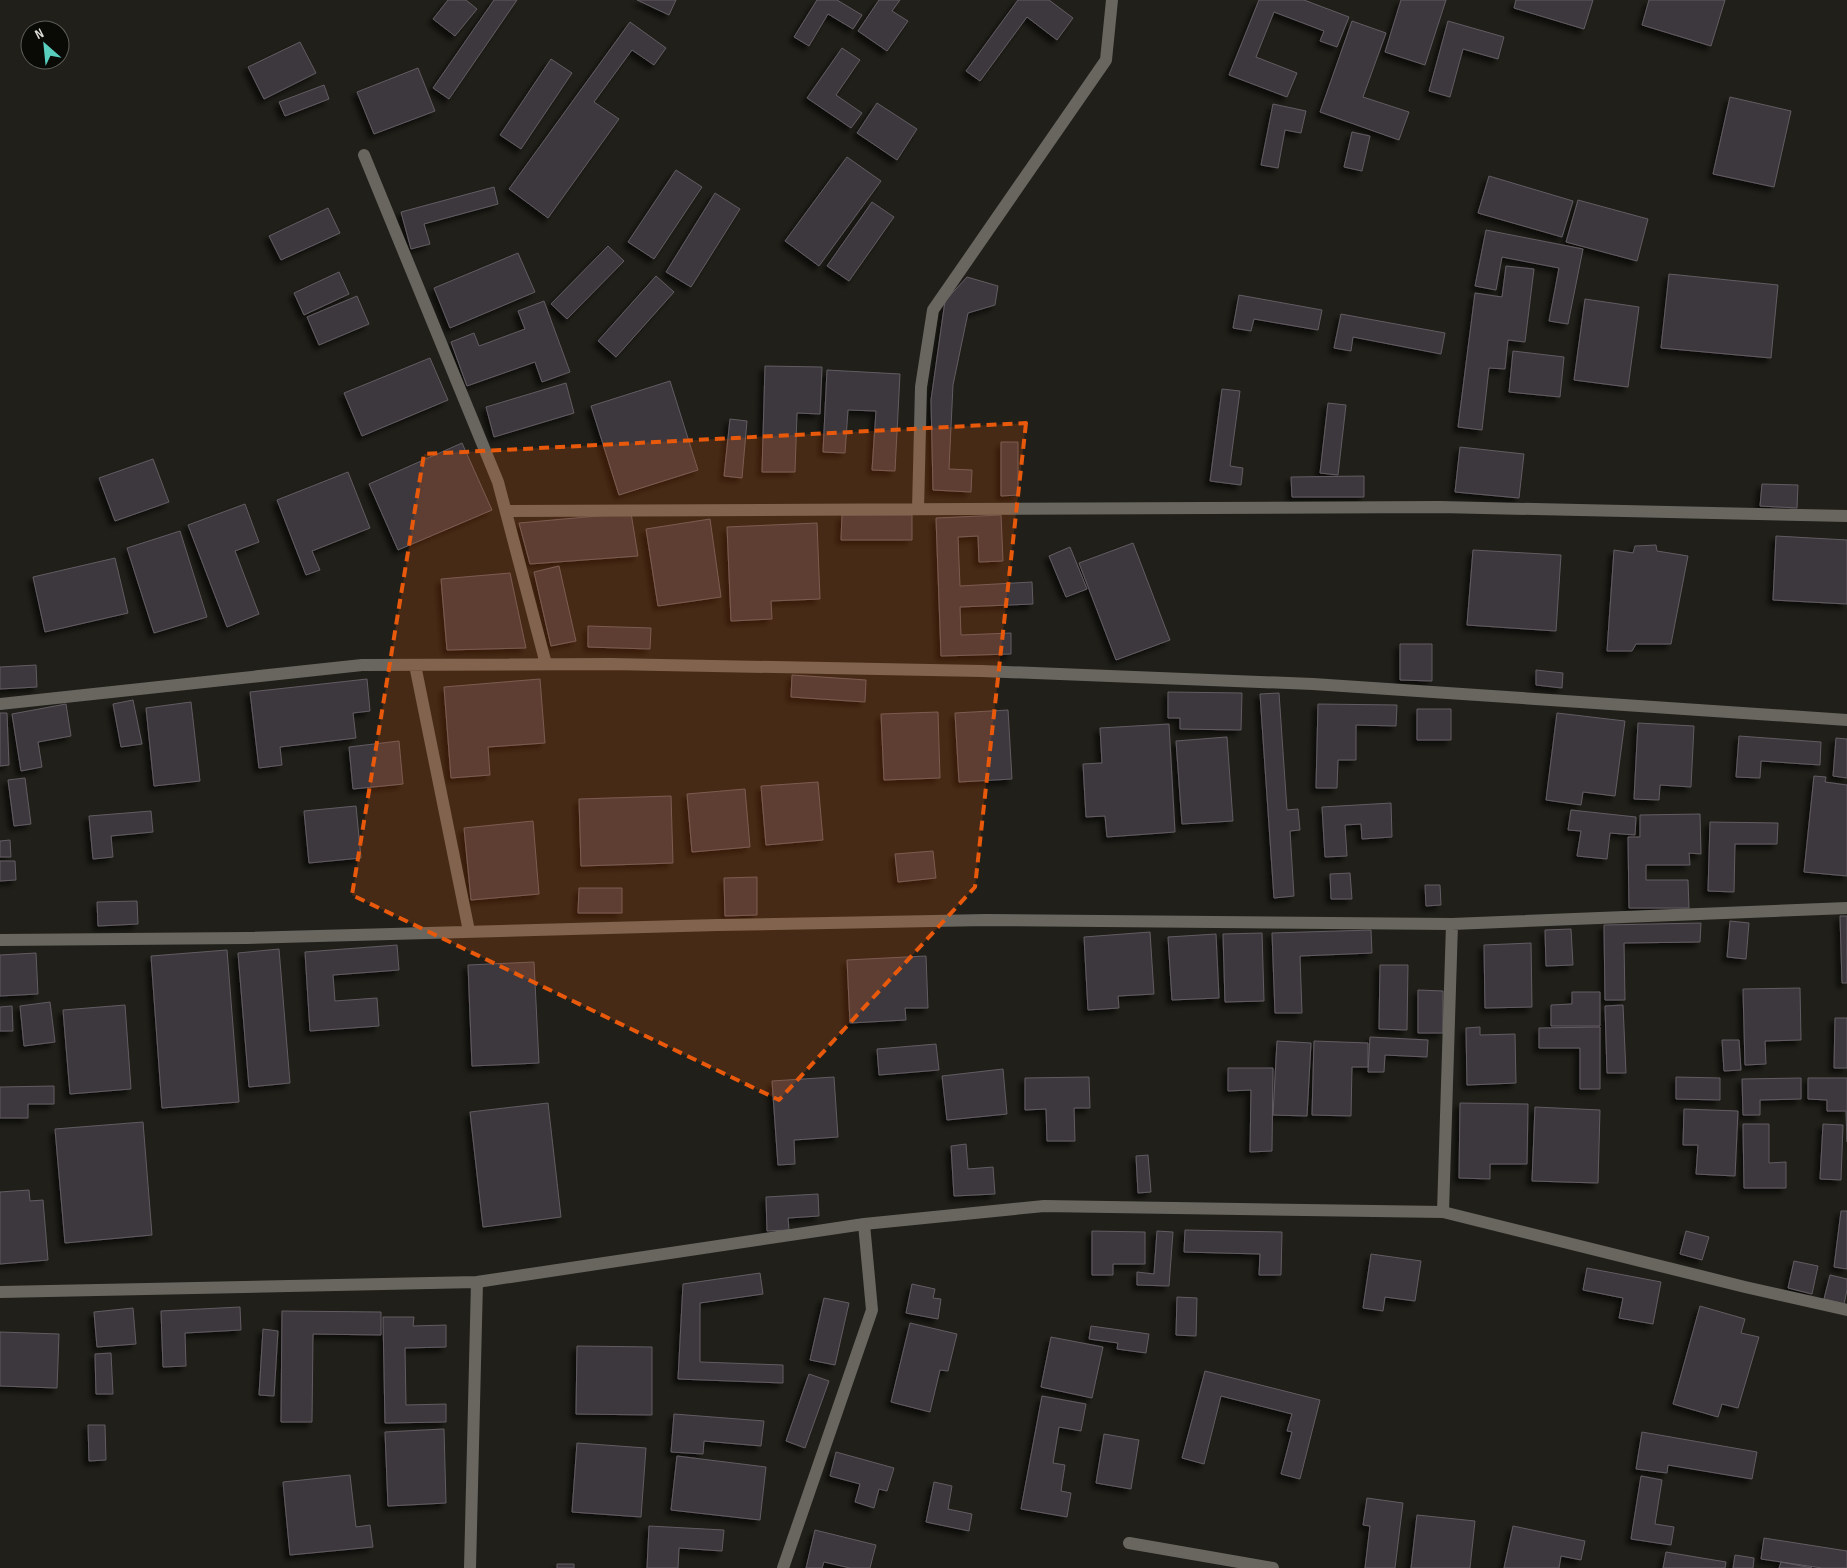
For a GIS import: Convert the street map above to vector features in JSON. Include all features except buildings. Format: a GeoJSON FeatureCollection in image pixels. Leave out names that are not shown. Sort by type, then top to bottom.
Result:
{"type":"FeatureCollection","features":[{"type":"Feature","properties":{"kind":"street"},"geometry":{"type":"LineString","coordinates":[[918,509],[922,387],[933,310],[1106,60],[1112,0]]}},
{"type":"Feature","properties":{"kind":"street"},"geometry":{"type":"LineString","coordinates":[[364,155],[498,482],[546,664]]}},
{"type":"Feature","properties":{"kind":"street"},"geometry":{"type":"LineString","coordinates":[[506,511],[1440,507],[1847,516]]}},
{"type":"Feature","properties":{"kind":"street"},"geometry":{"type":"LineString","coordinates":[[0,704],[362,665],[610,664],[982,670],[1294,683],[1847,720]]}},
{"type":"Feature","properties":{"kind":"street"},"geometry":{"type":"LineString","coordinates":[[415,665],[469,931]]}},
{"type":"Feature","properties":{"kind":"street"},"geometry":{"type":"LineString","coordinates":[[0,940],[246,938],[469,931],[986,920],[1452,924],[1847,908]]}},
{"type":"Feature","properties":{"kind":"street"},"geometry":{"type":"LineString","coordinates":[[1443,1212],[1452,924]]}},
{"type":"Feature","properties":{"kind":"street"},"geometry":{"type":"LineString","coordinates":[[0,1292],[478,1282],[864,1224],[1044,1206],[1443,1212],[1745,1287],[1847,1310]]}},
{"type":"Feature","properties":{"kind":"street"},"geometry":{"type":"LineString","coordinates":[[783,1568],[872,1310],[864,1224]]}},
{"type":"Feature","properties":{"kind":"street"},"geometry":{"type":"LineString","coordinates":[[470,1568],[478,1282]]}},
{"type":"Feature","properties":{"kind":"street"},"geometry":{"type":"LineString","coordinates":[[1129,1543],[1273,1568]]}},
{"type":"Feature","properties":{"kind":"highlighted area"},"geometry":{"type":"Polygon","coordinates":[[[1026,423],[975,887],[779,1100],[352,895],[424,454],[1026,423]]]}}]}
